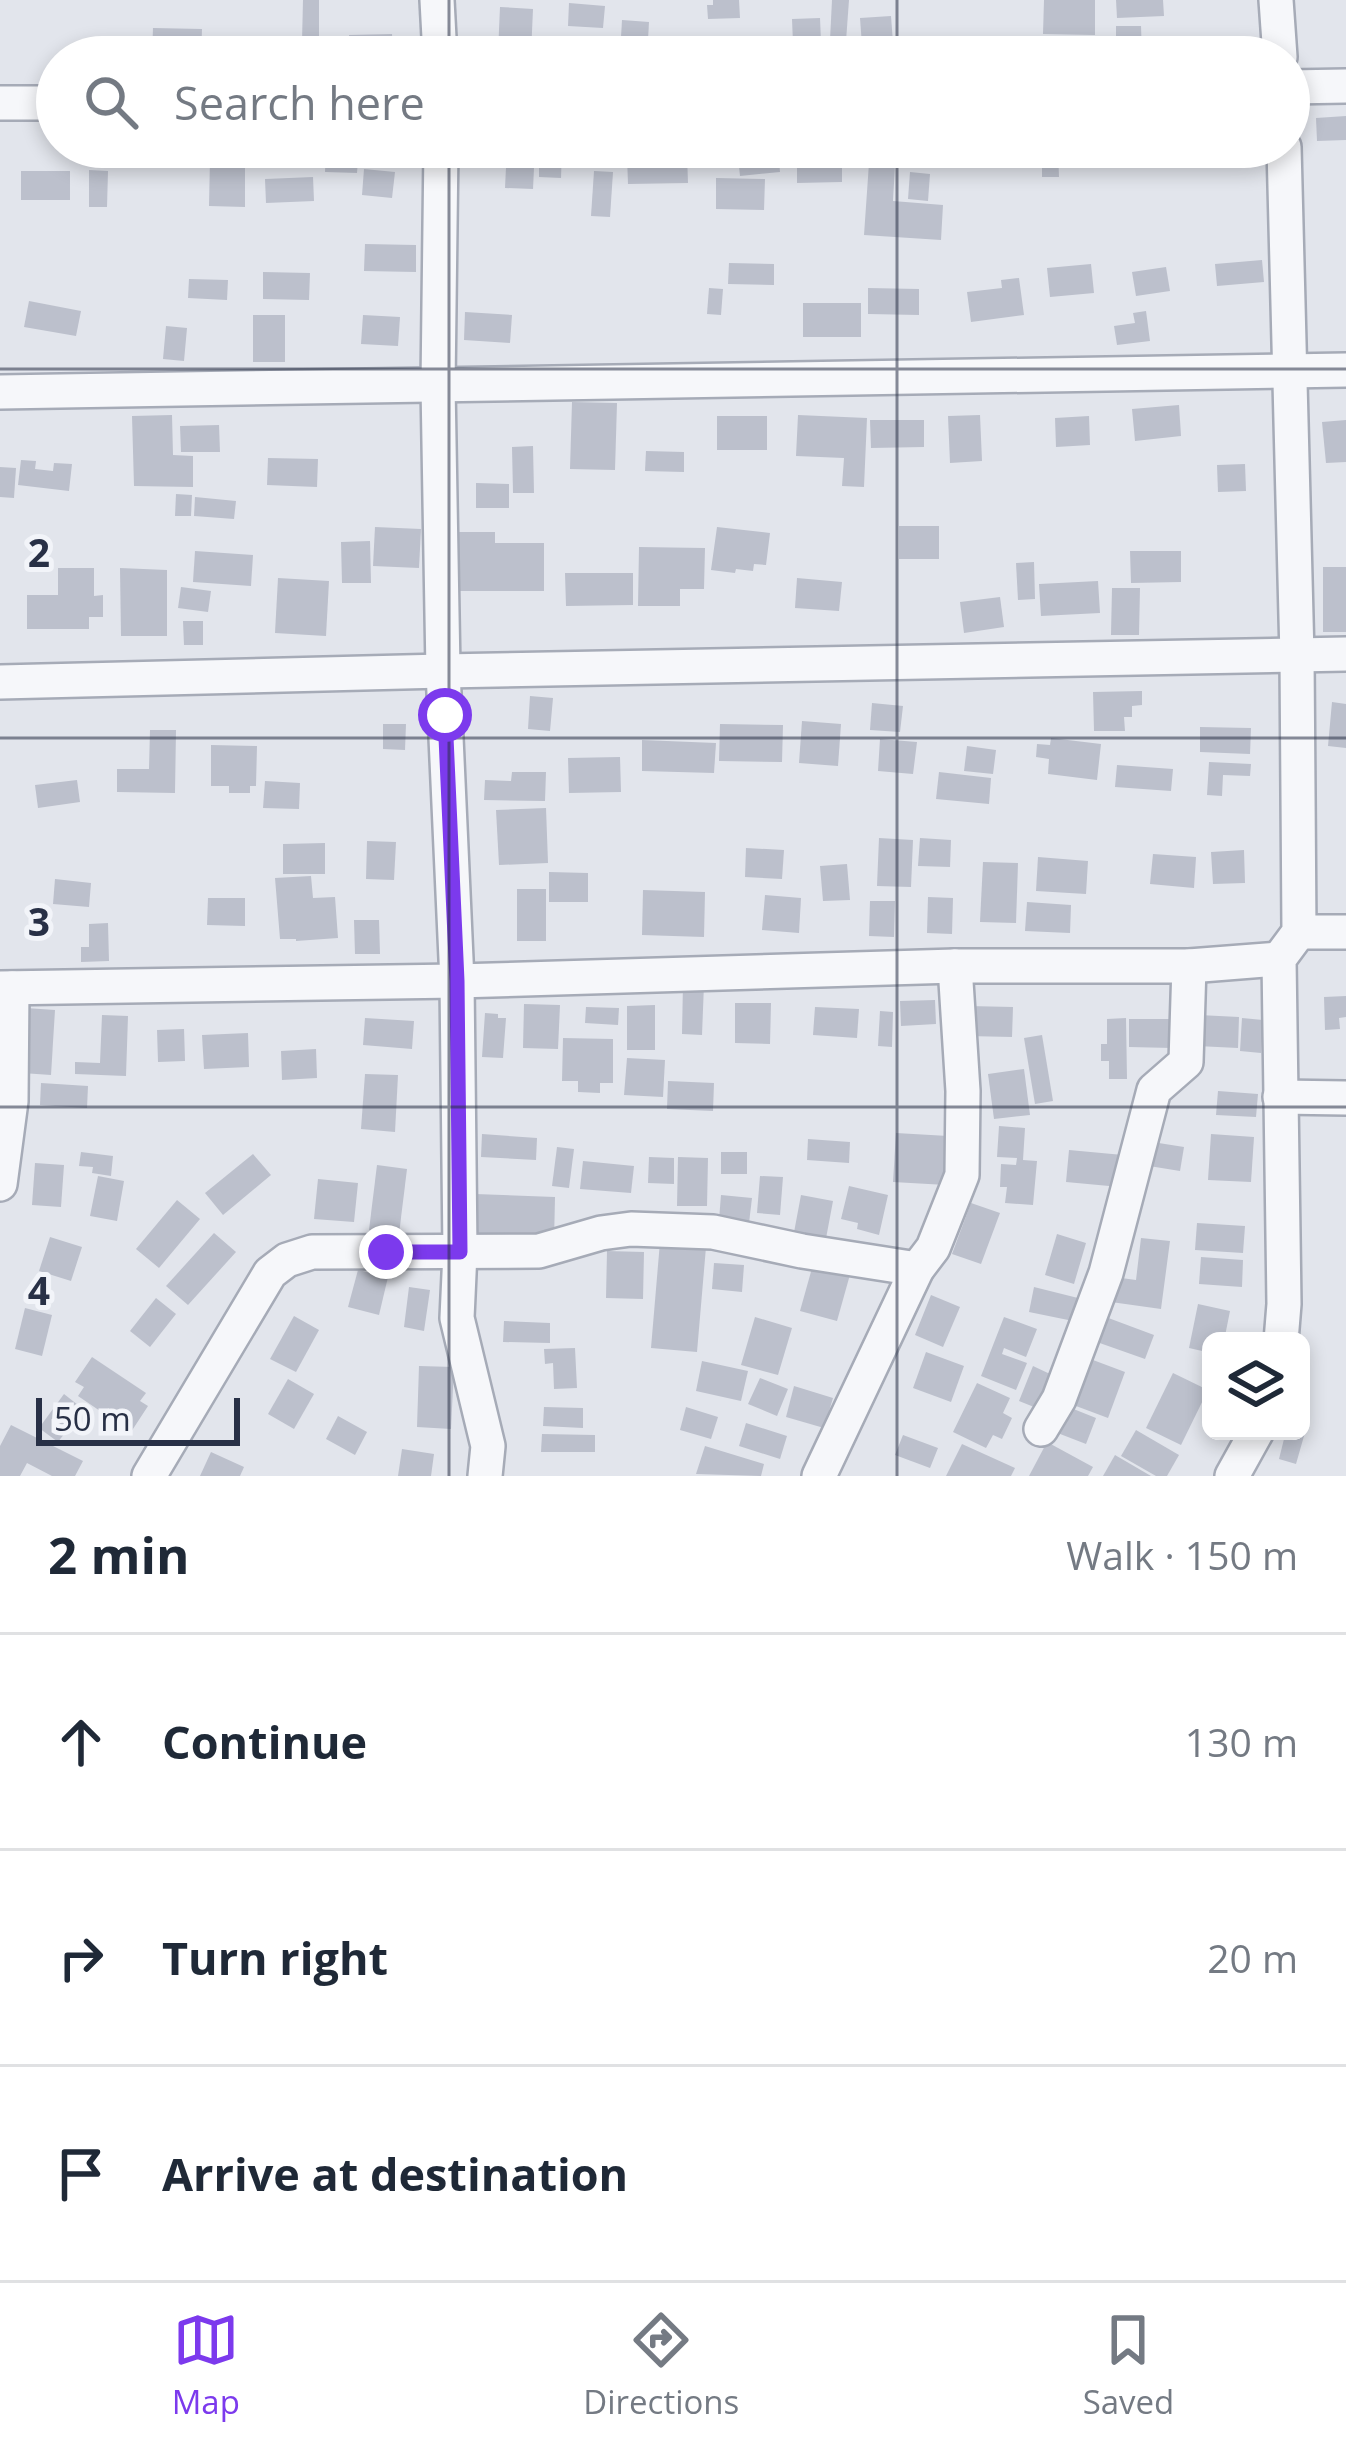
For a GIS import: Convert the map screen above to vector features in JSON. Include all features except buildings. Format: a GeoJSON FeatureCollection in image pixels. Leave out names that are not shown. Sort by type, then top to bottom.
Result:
{"type":"FeatureCollection","features":[{"type":"Feature","properties":{"kind":"street"},"geometry":{"type":"LineString","coordinates":[[437,0],[439,36]]}},
{"type":"Feature","properties":{"kind":"street"},"geometry":{"type":"LineString","coordinates":[[1276,0],[1279,36]]}},
{"type":"Feature","properties":{"kind":"street"},"geometry":{"type":"LineString","coordinates":[[1310,87],[1346,86]]}},
{"type":"Feature","properties":{"kind":"street"},"geometry":{"type":"LineString","coordinates":[[0,104],[36,103]]}},
{"type":"Feature","properties":{"kind":"street"},"geometry":{"type":"LineString","coordinates":[[441,168],[438,385],[443,671],[457,981],[457,1318],[488,1446],[485,1476]]}},
{"type":"Feature","properties":{"kind":"street"},"geometry":{"type":"LineString","coordinates":[[1282,1332],[1280,1097],[1297,656],[1285,168]]}},
{"type":"Feature","properties":{"kind":"street"},"geometry":{"type":"LineString","coordinates":[[0,392],[1346,370]]}},
{"type":"Feature","properties":{"kind":"street"},"geometry":{"type":"LineString","coordinates":[[0,682],[1346,654]]}},
{"type":"Feature","properties":{"kind":"street"},"geometry":{"type":"LineString","coordinates":[[0,1184],[11,1101],[6,988],[955,966],[1190,966],[1346,932]]}},
{"type":"Feature","properties":{"kind":"street"},"geometry":{"type":"LineString","coordinates":[[819,1476],[916,1269],[933,1248],[962,1175],[963,1091],[955,966]]}},
{"type":"Feature","properties":{"kind":"street"},"geometry":{"type":"LineString","coordinates":[[1040,1429],[1059,1399],[1106,1273],[1154,1090],[1186,1062],[1190,966]]}},
{"type":"Feature","properties":{"kind":"street"},"geometry":{"type":"LineString","coordinates":[[1280,1097],[1346,1098]]}},
{"type":"Feature","properties":{"kind":"street"},"geometry":{"type":"LineString","coordinates":[[148,1476],[270,1273],[287,1260],[312,1252],[539,1251],[632,1229],[713,1232],[916,1269]]}},
{"type":"Feature","properties":{"kind":"street"},"geometry":{"type":"LineString","coordinates":[[1232,1476],[1252,1440]]}},
{"type":"Feature","properties":{"kind":"route"},"geometry":{"type":"LineString","coordinates":[[386,1252],[460,1252],[457,981],[445,715]]}}]}
